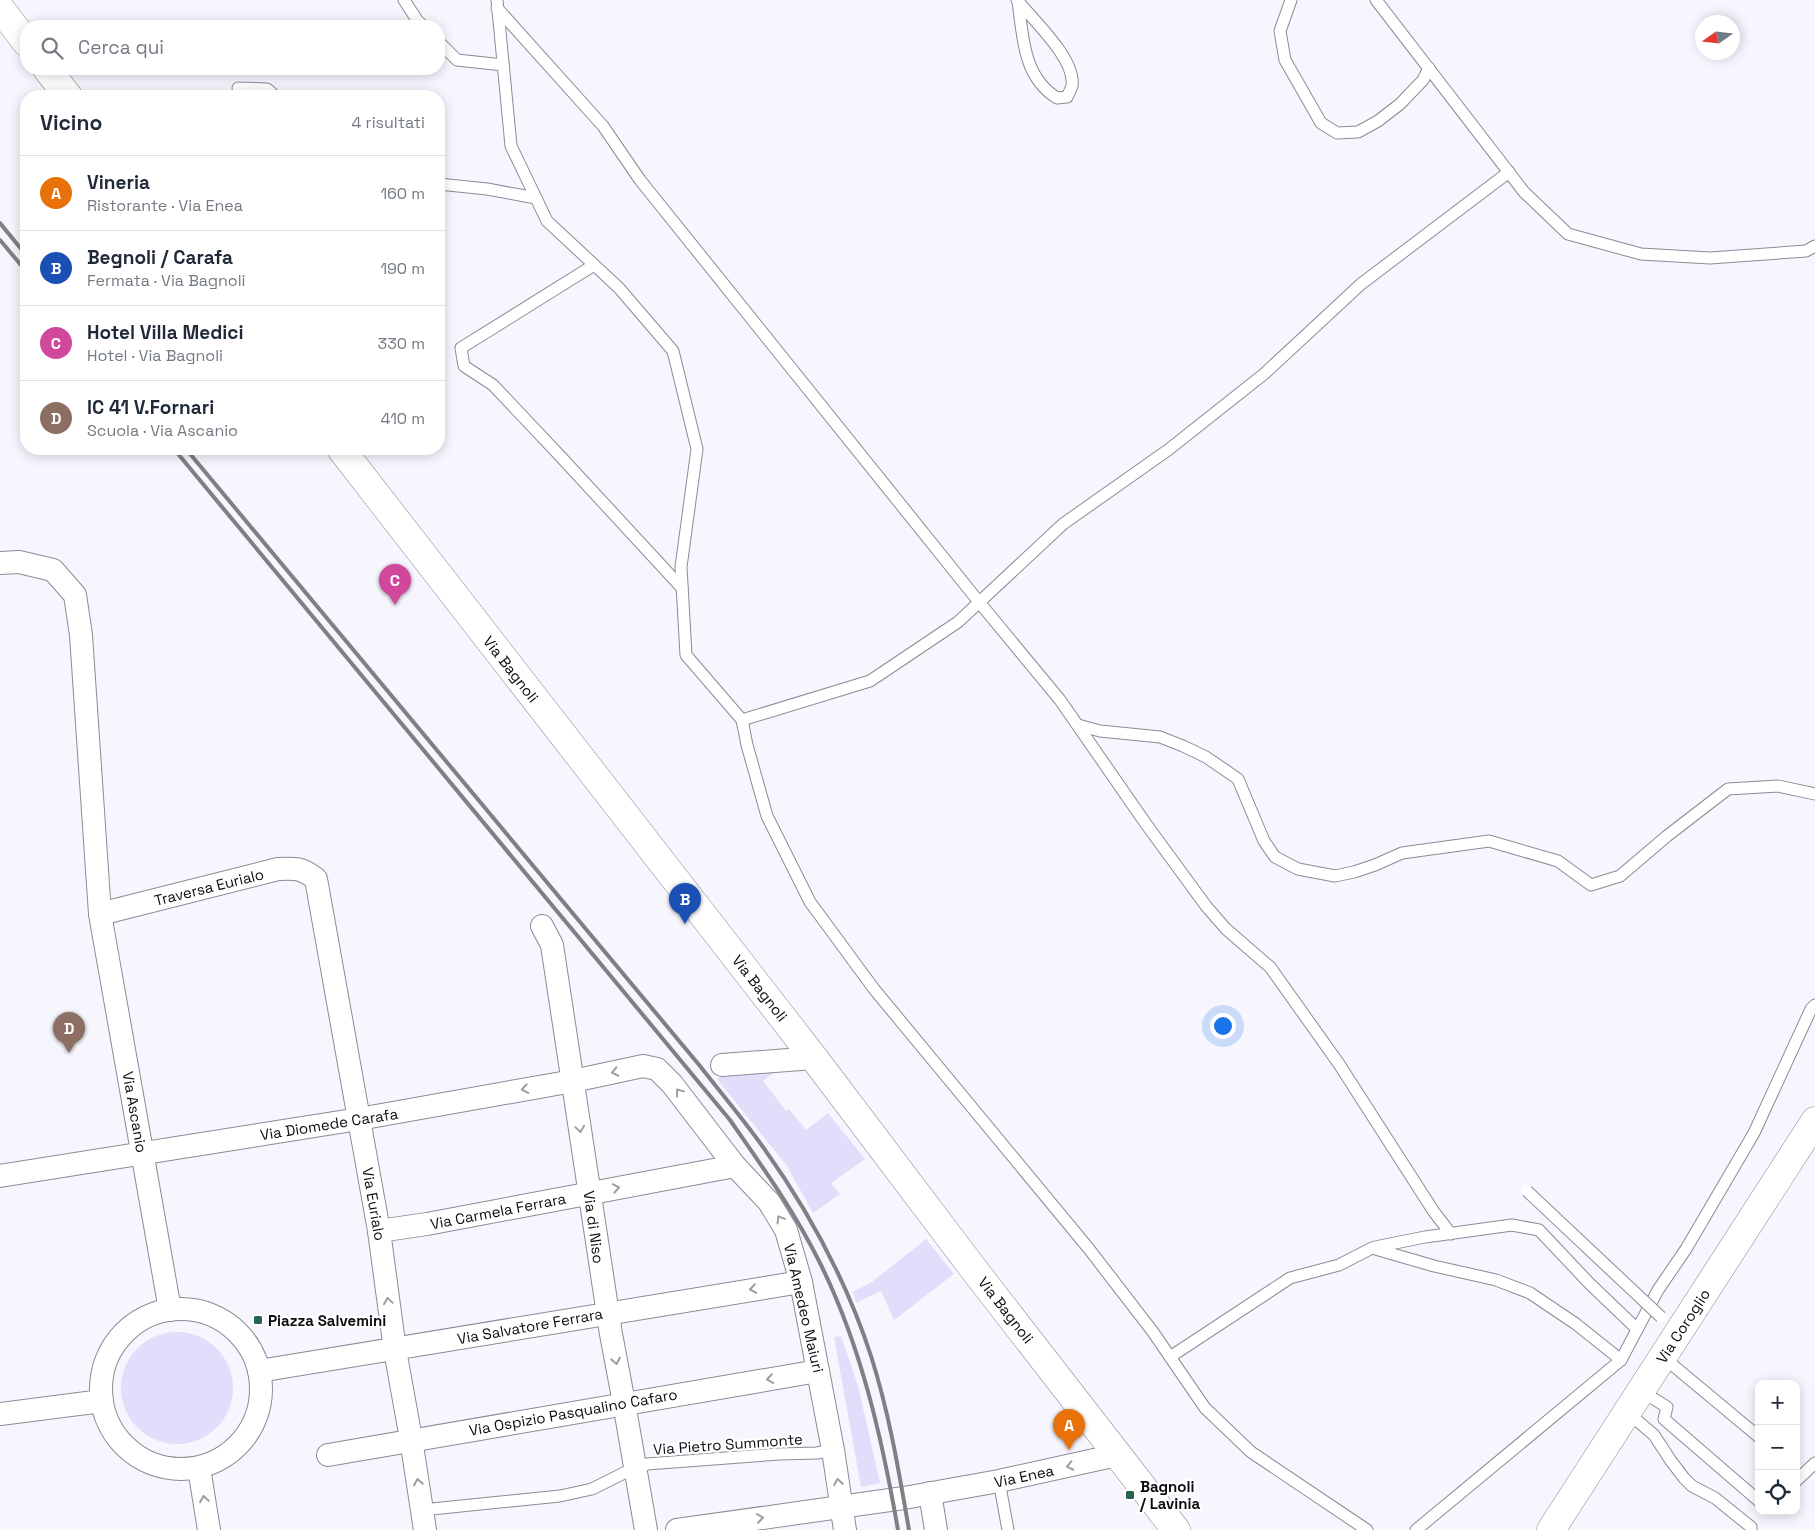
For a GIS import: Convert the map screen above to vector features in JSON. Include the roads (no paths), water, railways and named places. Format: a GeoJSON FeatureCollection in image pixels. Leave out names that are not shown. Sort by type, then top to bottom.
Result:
{"type":"FeatureCollection","features":[{"type":"Feature","properties":{"kind":"street"},"geometry":{"type":"LineString","coordinates":[[0,8],[20,34]]}},
{"type":"Feature","properties":{"kind":"street"},"geometry":{"type":"LineString","coordinates":[[52,75],[63,90]]}},
{"type":"Feature","properties":{"kind":"street","name":"Via Bagnoli"},"geometry":{"type":"LineString","coordinates":[[345,455],[814,1058],[1176,1530]]}},
{"type":"Feature","properties":{"kind":"street","name":"Via Ascanio"},"geometry":{"type":"LineString","coordinates":[[0,563],[19,562],[53,570],[75,596],[81,635],[100,914],[170,1310]]}},
{"type":"Feature","properties":{"kind":"street","name":"Traversa Eurialo"},"geometry":{"type":"LineString","coordinates":[[100,914],[278,869],[292,868],[305,871],[316,879]]}},
{"type":"Feature","properties":{"kind":"street","name":"Via Eurialo"},"geometry":{"type":"LineString","coordinates":[[316,879],[379,1231],[395,1350],[423,1520]]}},
{"type":"Feature","properties":{"kind":"street","name":"Via di Niso"},"geometry":{"type":"LineString","coordinates":[[542,926],[552,945],[608,1313],[646,1530]]}},
{"type":"Feature","properties":{"kind":"street"},"geometry":{"type":"LineString","coordinates":[[722,1065],[814,1058]]}},
{"type":"Feature","properties":{"kind":"street","name":"Via Diomede Carafa"},"geometry":{"type":"LineString","coordinates":[[0,1176],[359,1120],[643,1066],[657,1069]]}},
{"type":"Feature","properties":{"kind":"street","name":"Via Amedeo Maiuri"},"geometry":{"type":"LineString","coordinates":[[657,1069],[672,1084],[735,1166],[769,1202],[786,1230],[801,1282],[833,1450],[845,1530]]}},
{"type":"Feature","properties":{"kind":"street","name":"Via Coroglio"},"geometry":{"type":"LineString","coordinates":[[1552,1530],[1815,1121]]}},
{"type":"Feature","properties":{"kind":"street","name":"Via Carmela Ferrara"},"geometry":{"type":"LineString","coordinates":[[379,1231],[427,1224],[735,1166]]}},
{"type":"Feature","properties":{"kind":"street","name":"Via Salvatore Ferrara"},"geometry":{"type":"LineString","coordinates":[[259,1371],[801,1282]]}},
{"type":"Feature","properties":{"kind":"street"},"geometry":{"type":"LineString","coordinates":[[170,1310],[198,1311],[211,1314],[229,1324],[243,1339],[254,1356],[259,1371],[261,1400],[254,1423],[240,1444],[222,1459],[200,1468],[177,1470],[156,1466],[136,1456],[120,1441],[108,1423],[102,1402],[101,1380],[106,1360],[117,1341],[132,1326],[150,1315],[170,1310]]}},
{"type":"Feature","properties":{"kind":"street","name":"Via Ospizio Pasqualino Cafaro"},"geometry":{"type":"LineString","coordinates":[[328,1455],[411,1439],[818,1371]]}},
{"type":"Feature","properties":{"kind":"street"},"geometry":{"type":"LineString","coordinates":[[0,1414],[102,1402]]}},
{"type":"Feature","properties":{"kind":"street","name":"Via Enea"},"geometry":{"type":"LineString","coordinates":[[842,1507],[1000,1481],[1117,1455]]}},
{"type":"Feature","properties":{"kind":"street"},"geometry":{"type":"LineString","coordinates":[[200,1468],[209,1530]]}},
{"type":"Feature","properties":{"kind":"street"},"geometry":{"type":"LineString","coordinates":[[930,1494],[936,1530]]}},
{"type":"Feature","properties":{"kind":"street"},"geometry":{"type":"LineString","coordinates":[[677,1530],[842,1507]]}},
{"type":"Feature","properties":{"kind":"lane"},"geometry":{"type":"LineString","coordinates":[[404,0],[417,20]]}},
{"type":"Feature","properties":{"kind":"lane"},"geometry":{"type":"LineString","coordinates":[[1018,0],[1063,56],[1071,72],[1072,86],[1067,97],[1057,98],[1046,92],[1035,78],[1029,65],[1022,35],[1018,0]]}},
{"type":"Feature","properties":{"kind":"lane"},"geometry":{"type":"LineString","coordinates":[[1291,0],[1280,31],[1285,60],[1321,123],[1337,133],[1358,132],[1378,121],[1400,104],[1423,80],[1429,68]]}},
{"type":"Feature","properties":{"kind":"lane"},"geometry":{"type":"LineString","coordinates":[[1376,0],[1524,192],[1568,234],[1641,254],[1710,258],[1806,251],[1815,246]]}},
{"type":"Feature","properties":{"kind":"lane"},"geometry":{"type":"LineString","coordinates":[[497,4],[511,146],[547,221],[619,288],[673,351],[697,449],[681,567],[686,655],[742,720],[746,745],[767,816],[810,902],[874,989],[1084,1242],[1170,1357],[1205,1408],[1251,1452],[1367,1530]]}},
{"type":"Feature","properties":{"kind":"lane"},"geometry":{"type":"LineString","coordinates":[[497,4],[603,126],[646,188],[1060,700],[1146,824],[1206,906],[1226,928],[1270,967],[1311,1028],[1339,1064],[1434,1212],[1451,1234]]}},
{"type":"Feature","properties":{"kind":"lane"},"geometry":{"type":"LineString","coordinates":[[445,48],[457,60],[503,65]]}},
{"type":"Feature","properties":{"kind":"lane"},"geometry":{"type":"LineString","coordinates":[[238,88],[267,90]]}},
{"type":"Feature","properties":{"kind":"lane"},"geometry":{"type":"LineString","coordinates":[[742,720],[870,681],[958,622],[1063,524],[1175,444],[1264,374],[1361,284],[1509,172]]}},
{"type":"Feature","properties":{"kind":"lane"},"geometry":{"type":"LineString","coordinates":[[445,185],[487,189],[536,198]]}},
{"type":"Feature","properties":{"kind":"lane"},"geometry":{"type":"LineString","coordinates":[[594,265],[462,348],[464,366],[493,385],[682,588]]}},
{"type":"Feature","properties":{"kind":"lane"},"geometry":{"type":"LineString","coordinates":[[1078,725],[1100,731],[1160,736],[1206,757],[1238,779],[1264,841],[1276,857],[1298,869],[1335,876],[1375,866],[1402,853],[1489,841],[1558,861],[1591,885],[1620,876],[1667,836],[1728,789],[1778,786],[1815,794]]}},
{"type":"Feature","properties":{"kind":"lane"},"geometry":{"type":"LineString","coordinates":[[1416,1530],[1621,1360],[1658,1290],[1686,1249],[1754,1133],[1811,1009],[1815,1005]]}},
{"type":"Feature","properties":{"kind":"lane"},"geometry":{"type":"LineString","coordinates":[[1527,1191],[1661,1317]]}},
{"type":"Feature","properties":{"kind":"lane"},"geometry":{"type":"LineString","coordinates":[[1170,1357],[1290,1278],[1339,1264],[1372,1248],[1425,1237],[1512,1225],[1539,1230],[1589,1283],[1637,1328]]}},
{"type":"Feature","properties":{"kind":"lane"},"geometry":{"type":"LineString","coordinates":[[1372,1248],[1434,1266],[1496,1280],[1530,1293],[1576,1324],[1621,1360]]}},
{"type":"Feature","properties":{"kind":"lane"},"geometry":{"type":"LineString","coordinates":[[1663,1357],[1755,1434]]}},
{"type":"Feature","properties":{"kind":"lane"},"geometry":{"type":"LineString","coordinates":[[1634,1401],[1667,1407],[1664,1419],[1755,1498]]}},
{"type":"Feature","properties":{"kind":"lane"},"geometry":{"type":"LineString","coordinates":[[1634,1401],[1670,1461],[1684,1478],[1692,1486],[1716,1498],[1751,1527],[1752,1530]]}},
{"type":"Feature","properties":{"kind":"lane","name":"Via Pietro Summonte"},"geometry":{"type":"LineString","coordinates":[[423,1520],[560,1496],[592,1488],[626,1472],[635,1471],[647,1464],[778,1454],[817,1453],[833,1450]]}},
{"type":"Feature","properties":{"kind":"lane"},"geometry":{"type":"LineString","coordinates":[[1800,1477],[1815,1463]]}},
{"type":"Feature","properties":{"kind":"lane"},"geometry":{"type":"LineString","coordinates":[[1000,1481],[1008,1530]]}},
{"type":"Feature","properties":{"kind":"railway"},"geometry":{"type":"LineString","coordinates":[[0,223],[20,248]]}},
{"type":"Feature","properties":{"kind":"railway"},"geometry":{"type":"LineString","coordinates":[[0,240],[20,264]]}},
{"type":"Feature","properties":{"kind":"railway"},"geometry":{"type":"LineString","coordinates":[[179,455],[730,1120],[766,1172],[819,1261],[847,1326],[877,1427],[898,1530]]}},
{"type":"Feature","properties":{"kind":"railway"},"geometry":{"type":"LineString","coordinates":[[191,455],[700,1066],[748,1126],[780,1171],[825,1247],[861,1328],[871,1356],[888,1420],[909,1530]]}},
{"type":"Feature","properties":{"kind":"place","name":"Hotel Villa Medici"},"geometry":{"type":"Point","coordinates":[395,605]}},
{"type":"Feature","properties":{"kind":"place","name":"Begnoli / Carafa"},"geometry":{"type":"Point","coordinates":[685,924]}},
{"type":"Feature","properties":{"kind":"place","name":"IC 41 V.Fornari"},"geometry":{"type":"Point","coordinates":[69,1053]}},
{"type":"Feature","properties":{"kind":"place","name":"Piazza Salvemini"},"geometry":{"type":"Point","coordinates":[258,1320]}},
{"type":"Feature","properties":{"kind":"place","name":"Vineria"},"geometry":{"type":"Point","coordinates":[1069,1450]}},
{"type":"Feature","properties":{"kind":"place","name":"Bagnoli / Lavinia"},"geometry":{"type":"Point","coordinates":[1130,1495]}}]}
